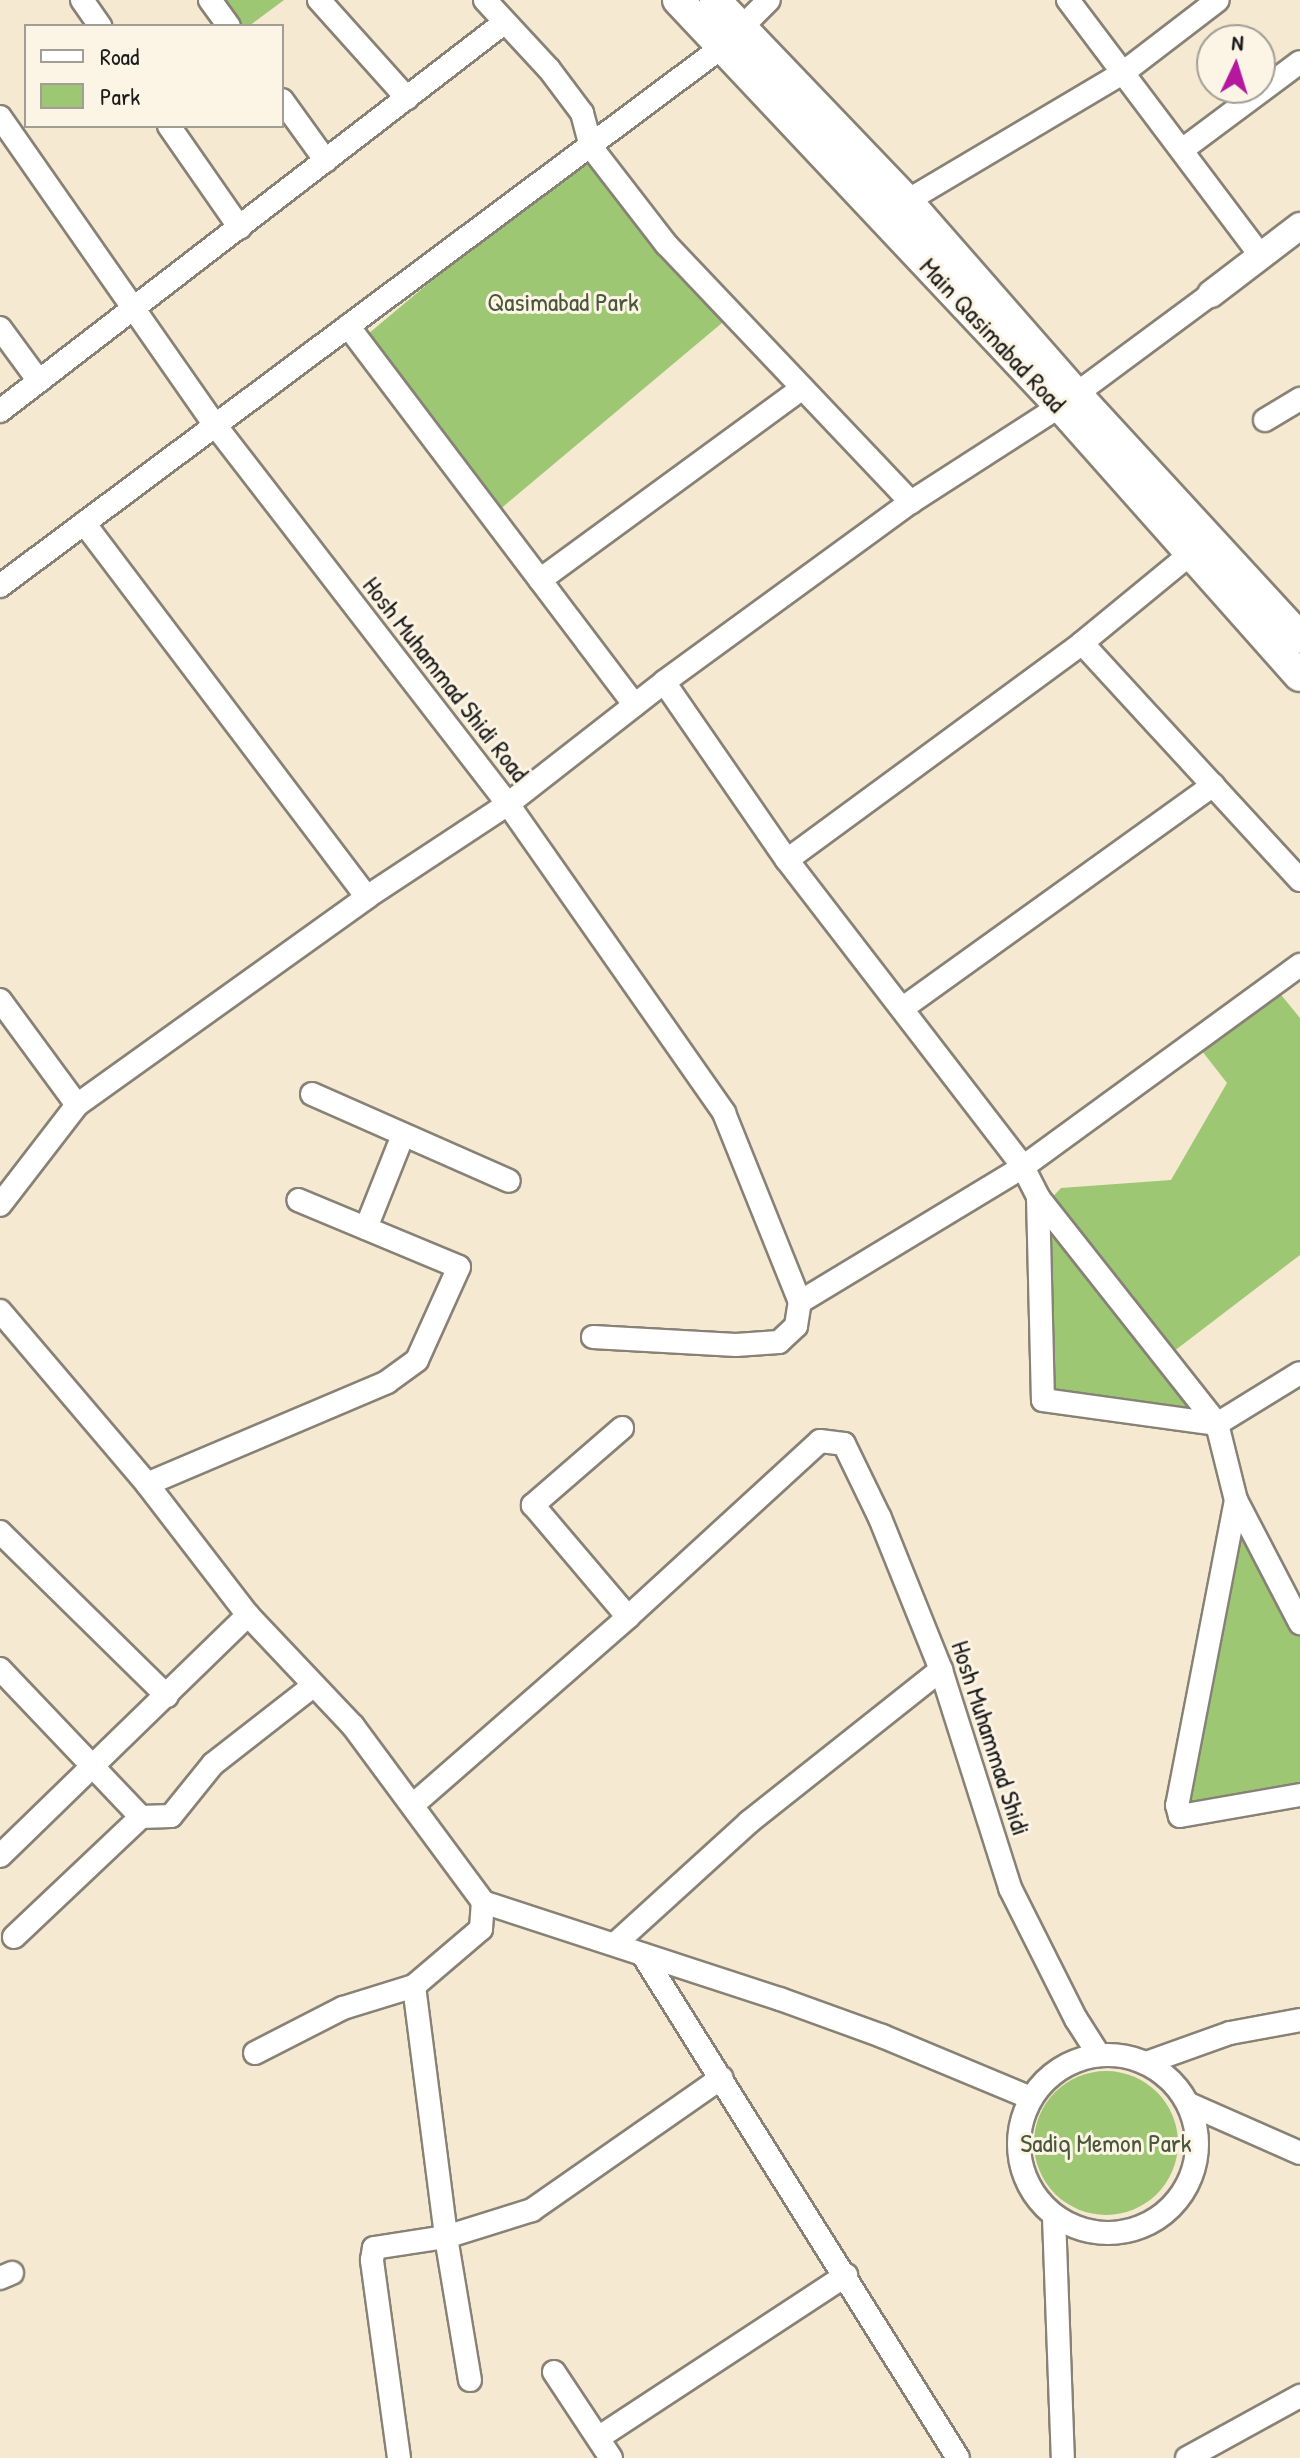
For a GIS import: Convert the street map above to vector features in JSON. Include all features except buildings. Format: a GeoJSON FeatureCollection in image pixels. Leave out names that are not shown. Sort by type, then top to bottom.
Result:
{"type":"FeatureCollection","features":[{"type":"Feature","properties":{"kind":"main road","name":"Main Qasimabad Road"},"geometry":{"type":"LineString","coordinates":[[678,0],[733,39],[907,201],[1189,555],[1300,676]]}},
{"type":"Feature","properties":{"kind":"main road","name":"Main Qasimabad Road"},"geometry":{"type":"LineString","coordinates":[[715,0],[733,39],[1068,400],[1300,638]]}},
{"type":"Feature","properties":{"kind":"street"},"geometry":{"type":"LineString","coordinates":[[82,0],[99,24]]}},
{"type":"Feature","properties":{"kind":"street"},"geometry":{"type":"LineString","coordinates":[[210,0],[228,24]]}},
{"type":"Feature","properties":{"kind":"street"},"geometry":{"type":"LineString","coordinates":[[319,0],[407,98]]}},
{"type":"Feature","properties":{"kind":"street"},"geometry":{"type":"LineString","coordinates":[[485,0],[582,113],[591,147],[666,244],[911,502]]}},
{"type":"Feature","properties":{"kind":"street"},"geometry":{"type":"LineString","coordinates":[[0,586],[733,39],[769,0]]}},
{"type":"Feature","properties":{"kind":"street"},"geometry":{"type":"LineString","coordinates":[[1068,0],[1261,256]]}},
{"type":"Feature","properties":{"kind":"street"},"geometry":{"type":"LineString","coordinates":[[907,201],[1124,72],[1218,0]]}},
{"type":"Feature","properties":{"kind":"street"},"geometry":{"type":"LineString","coordinates":[[0,411],[505,22]]}},
{"type":"Feature","properties":{"kind":"street"},"geometry":{"type":"LineString","coordinates":[[1182,150],[1300,62]]}},
{"type":"Feature","properties":{"kind":"street"},"geometry":{"type":"LineString","coordinates":[[284,103],[326,161]]}},
{"type":"Feature","properties":{"kind":"street","name":"Hosh Muhammad Shidi Road"},"geometry":{"type":"LineString","coordinates":[[0,117],[132,311],[215,425],[508,804],[724,1113],[800,1302]]}},
{"type":"Feature","properties":{"kind":"street"},"geometry":{"type":"LineString","coordinates":[[170,128],[240,228]]}},
{"type":"Feature","properties":{"kind":"street"},"geometry":{"type":"LineString","coordinates":[[0,1205],[77,1105],[367,897],[508,804],[664,682],[911,502],[1068,400],[1300,226]]}},
{"type":"Feature","properties":{"kind":"street"},"geometry":{"type":"LineString","coordinates":[[348,326],[635,705]]}},
{"type":"Feature","properties":{"kind":"street"},"geometry":{"type":"LineString","coordinates":[[0,328],[39,381]]}},
{"type":"Feature","properties":{"kind":"street"},"geometry":{"type":"LineString","coordinates":[[540,580],[802,388]]}},
{"type":"Feature","properties":{"kind":"street"},"geometry":{"type":"LineString","coordinates":[[1265,420],[1300,399]]}},
{"type":"Feature","properties":{"kind":"street"},"geometry":{"type":"LineString","coordinates":[[84,523],[367,897]]}},
{"type":"Feature","properties":{"kind":"street"},"geometry":{"type":"LineString","coordinates":[[787,860],[1082,643],[1189,555]]}},
{"type":"Feature","properties":{"kind":"street"},"geometry":{"type":"LineString","coordinates":[[1082,643],[1300,880]]}},
{"type":"Feature","properties":{"kind":"street"},"geometry":{"type":"LineString","coordinates":[[664,682],[787,860],[1023,1167],[1038,1197],[1217,1424],[1236,1500],[1300,1623]]}},
{"type":"Feature","properties":{"kind":"street"},"geometry":{"type":"LineString","coordinates":[[903,1008],[1213,785]]}},
{"type":"Feature","properties":{"kind":"street"},"geometry":{"type":"LineString","coordinates":[[593,1337],[736,1345],[779,1342],[796,1326],[800,1302],[1023,1167],[1300,965]]}},
{"type":"Feature","properties":{"kind":"street"},"geometry":{"type":"LineString","coordinates":[[0,1000],[77,1105]]}},
{"type":"Feature","properties":{"kind":"street"},"geometry":{"type":"LineString","coordinates":[[312,1094],[509,1181]]}},
{"type":"Feature","properties":{"kind":"street"},"geometry":{"type":"LineString","coordinates":[[366,1228],[403,1135]]}},
{"type":"Feature","properties":{"kind":"street"},"geometry":{"type":"LineString","coordinates":[[1038,1197],[1043,1400],[1217,1424],[1300,1373]]}},
{"type":"Feature","properties":{"kind":"street"},"geometry":{"type":"LineString","coordinates":[[147,1484],[387,1382],[417,1360],[459,1267],[298,1200]]}},
{"type":"Feature","properties":{"kind":"street"},"geometry":{"type":"LineString","coordinates":[[0,1311],[147,1484],[248,1615],[353,1726],[414,1804],[483,1902],[868,2031],[1031,2098]]}},
{"type":"Feature","properties":{"kind":"street"},"geometry":{"type":"LineString","coordinates":[[414,1804],[628,1617],[533,1505],[622,1428]]}},
{"type":"Feature","properties":{"kind":"street","name":"Hosh Muhammad Shidi"},"geometry":{"type":"LineString","coordinates":[[628,1617],[820,1441],[844,1444],[880,1518],[941,1670],[1010,1888],[1076,2019],[1099,2055]]}},
{"type":"Feature","properties":{"kind":"street"},"geometry":{"type":"LineString","coordinates":[[1236,1500],[1177,1805],[1180,1816],[1300,1795]]}},
{"type":"Feature","properties":{"kind":"street"},"geometry":{"type":"LineString","coordinates":[[0,1532],[167,1696]]}},
{"type":"Feature","properties":{"kind":"street"},"geometry":{"type":"LineString","coordinates":[[0,1856],[248,1615]]}},
{"type":"Feature","properties":{"kind":"street"},"geometry":{"type":"LineString","coordinates":[[0,1669],[141,1817]]}},
{"type":"Feature","properties":{"kind":"street"},"geometry":{"type":"LineString","coordinates":[[615,1944],[749,1822],[941,1670]]}},
{"type":"Feature","properties":{"kind":"street"},"geometry":{"type":"LineString","coordinates":[[14,1937],[141,1817],[171,1816],[213,1764],[313,1686]]}},
{"type":"Feature","properties":{"kind":"street"},"geometry":{"type":"LineString","coordinates":[[255,2053],[343,2008],[414,1986],[481,1929],[483,1902]]}},
{"type":"Feature","properties":{"kind":"street"},"geometry":{"type":"LineString","coordinates":[[643,1955],[958,2458]]}},
{"type":"Feature","properties":{"kind":"street"},"geometry":{"type":"LineString","coordinates":[[414,1986],[446,2237],[470,2380]]}},
{"type":"Feature","properties":{"kind":"street"},"geometry":{"type":"LineString","coordinates":[[1146,2063],[1230,2033],[1300,2020]]}},
{"type":"Feature","properties":{"kind":"street"},"geometry":{"type":"LineString","coordinates":[[1099,2055],[1123,2056],[1146,2063],[1171,2080],[1189,2104],[1198,2132],[1196,2162],[1186,2190],[1166,2213],[1141,2228],[1111,2234],[1081,2230],[1054,2217],[1038,2201],[1019,2162],[1020,2129],[1031,2098],[1048,2077],[1072,2062],[1099,2055]]}},
{"type":"Feature","properties":{"kind":"street"},"geometry":{"type":"LineString","coordinates":[[399,2458],[371,2254],[374,2248],[446,2237],[532,2210],[721,2078]]}},
{"type":"Feature","properties":{"kind":"street"},"geometry":{"type":"LineString","coordinates":[[1189,2104],[1300,2153]]}},
{"type":"Feature","properties":{"kind":"street"},"geometry":{"type":"LineString","coordinates":[[1054,2217],[1063,2458]]}},
{"type":"Feature","properties":{"kind":"street"},"geometry":{"type":"LineString","coordinates":[[598,2438],[846,2275]]}},
{"type":"Feature","properties":{"kind":"street"},"geometry":{"type":"LineString","coordinates":[[554,2372],[611,2458]]}},
{"type":"Feature","properties":{"kind":"street"},"geometry":{"type":"LineString","coordinates":[[1187,2458],[1300,2396]]}},
{"type":"Feature","properties":{"kind":"green space"},"geometry":{"type":"Polygon","coordinates":[[[210,0],[284,0],[252,24],[228,24],[210,0]]]}},
{"type":"Feature","properties":{"kind":"green space","name":"Qasimabad Park"},"geometry":{"type":"Polygon","coordinates":[[[591,147],[732,315],[500,509],[360,341],[591,147]]]}},
{"type":"Feature","properties":{"kind":"green space"},"geometry":{"type":"Polygon","coordinates":[[[1273,985],[1300,1018],[1300,1255],[1165,1358],[1217,1424],[1048,1403],[1045,1205],[1061,1188],[1171,1180],[1227,1083],[1195,1042],[1273,985]]]}},
{"type":"Feature","properties":{"kind":"green space"},"geometry":{"type":"Polygon","coordinates":[[[1236,1500],[1300,1623],[1300,1795],[1180,1816],[1236,1500]]]}},
{"type":"Feature","properties":{"kind":"green space","name":"Sadiq Memon Park"},"geometry":{"type":"Polygon","coordinates":[[[1106,2071],[1134,2076],[1157,2092],[1173,2115],[1178,2143],[1173,2171],[1157,2194],[1134,2210],[1106,2215],[1078,2210],[1055,2194],[1039,2171],[1034,2143],[1039,2115],[1055,2092],[1078,2076],[1106,2071]]]}}]}
